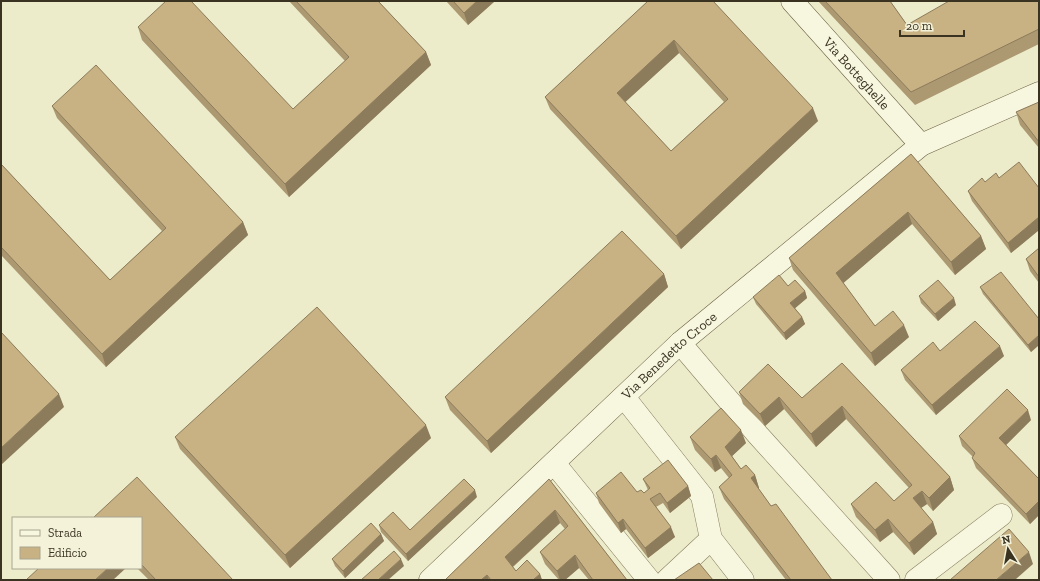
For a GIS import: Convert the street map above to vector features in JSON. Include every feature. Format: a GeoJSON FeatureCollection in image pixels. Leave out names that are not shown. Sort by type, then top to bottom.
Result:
{"type":"FeatureCollection","features":[{"type":"Feature","properties":{"kind":"main road","name":"Via Botteghelle"},"geometry":{"type":"LineString","coordinates":[[792,1],[921,145]]}},
{"type":"Feature","properties":{"kind":"main road","name":"Via Benedetto Croce"},"geometry":{"type":"LineString","coordinates":[[430,580],[680,344],[921,145],[1039,93]]}},
{"type":"Feature","properties":{"kind":"main road"},"geometry":{"type":"LineString","coordinates":[[680,344],[763,441],[889,580]]}},
{"type":"Feature","properties":{"kind":"main road"},"geometry":{"type":"LineString","coordinates":[[624,397],[702,496],[711,539],[743,580]]}},
{"type":"Feature","properties":{"kind":"main road"},"geometry":{"type":"LineString","coordinates":[[554,462],[649,580]]}},
{"type":"Feature","properties":{"kind":"main road"},"geometry":{"type":"LineString","coordinates":[[916,580],[1001,514]]}},
{"type":"Feature","properties":{"kind":"main road"},"geometry":{"type":"LineString","coordinates":[[667,580],[711,539]]}},
{"type":"Feature","properties":{"kind":"building"},"geometry":{"type":"Polygon","coordinates":[[[166,1],[191,1],[293,109],[349,57],[296,1],[378,1],[426,52],[285,184],[138,27],[166,1]]]}},
{"type":"Feature","properties":{"kind":"building"},"geometry":{"type":"Polygon","coordinates":[[[453,1],[477,1],[464,13],[453,1]]]}},
{"type":"Feature","properties":{"kind":"building"},"geometry":{"type":"Polygon","coordinates":[[[648,1],[713,1],[813,108],[676,236],[545,97],[648,1]],[[674,40],[617,93],[671,151],[728,99],[674,40]]]}},
{"type":"Feature","properties":{"kind":"building"},"geometry":{"type":"Polygon","coordinates":[[[825,1],[890,1],[907,25],[949,1],[1039,1],[1039,29],[911,92],[825,1]]]}},
{"type":"Feature","properties":{"kind":"building"},"geometry":{"type":"Polygon","coordinates":[[[96,65],[243,222],[102,354],[1,247],[1,164],[110,280],[166,228],[52,106],[96,65]]]}},
{"type":"Feature","properties":{"kind":"building"},"geometry":{"type":"Polygon","coordinates":[[[1039,102],[1039,142],[1016,112],[1039,102]]]}},
{"type":"Feature","properties":{"kind":"building"},"geometry":{"type":"Polygon","coordinates":[[[911,154],[981,236],[951,262],[908,212],[836,273],[875,326],[893,311],[904,325],[871,353],[789,258],[911,154]]]}},
{"type":"Feature","properties":{"kind":"building"},"geometry":{"type":"Polygon","coordinates":[[[1019,162],[1039,188],[1039,217],[1008,243],[968,191],[982,178],[985,182],[996,173],[999,178],[1019,162]]]}},
{"type":"Feature","properties":{"kind":"building"},"geometry":{"type":"Polygon","coordinates":[[[622,231],[664,274],[487,441],[445,397],[622,231]]]}},
{"type":"Feature","properties":{"kind":"building"},"geometry":{"type":"Polygon","coordinates":[[[1039,248],[1039,277],[1026,259],[1039,248]]]}},
{"type":"Feature","properties":{"kind":"building"},"geometry":{"type":"Polygon","coordinates":[[[1001,272],[1039,319],[1039,335],[1028,345],[980,287],[1001,272]]]}},
{"type":"Feature","properties":{"kind":"building"},"geometry":{"type":"Polygon","coordinates":[[[779,275],[788,286],[795,280],[805,291],[790,303],[802,317],[784,333],[753,297],[779,275]]]}},
{"type":"Feature","properties":{"kind":"building"},"geometry":{"type":"Polygon","coordinates":[[[938,280],[954,298],[935,314],[919,296],[938,280]]]}},
{"type":"Feature","properties":{"kind":"building"},"geometry":{"type":"Polygon","coordinates":[[[317,307],[426,425],[285,555],[175,437],[317,307]]]}},
{"type":"Feature","properties":{"kind":"building"},"geometry":{"type":"Polygon","coordinates":[[[975,321],[1000,346],[932,405],[901,370],[933,342],[940,351],[975,321]]]}},
{"type":"Feature","properties":{"kind":"building"},"geometry":{"type":"Polygon","coordinates":[[[1,332],[59,394],[1,448],[1,332]]]}},
{"type":"Feature","properties":{"kind":"building"},"geometry":{"type":"Polygon","coordinates":[[[842,363],[950,477],[929,498],[922,491],[913,498],[933,522],[909,543],[888,519],[875,530],[851,504],[876,482],[894,501],[912,485],[842,406],[811,434],[779,397],[760,414],[739,392],[768,364],[802,398],[842,363]]]}},
{"type":"Feature","properties":{"kind":"building"},"geometry":{"type":"Polygon","coordinates":[[[1007,389],[1028,410],[999,438],[1039,479],[1039,501],[1026,514],[972,458],[975,453],[959,436],[1007,389]]]}},
{"type":"Feature","properties":{"kind":"building"},"geometry":{"type":"Polygon","coordinates":[[[721,408],[741,430],[725,447],[741,469],[746,465],[755,475],[751,478],[771,506],[776,504],[832,580],[791,580],[719,487],[732,475],[716,455],[711,459],[690,437],[721,408]]]}},
{"type":"Feature","properties":{"kind":"building"},"geometry":{"type":"Polygon","coordinates":[[[668,460],[688,486],[667,503],[660,493],[650,499],[671,527],[645,548],[623,519],[618,523],[596,493],[621,472],[637,492],[641,490],[644,493],[650,488],[643,479],[668,460]]]}},
{"type":"Feature","properties":{"kind":"building"},"geometry":{"type":"Polygon","coordinates":[[[137,477],[233,580],[156,580],[142,565],[142,517],[94,517],[137,477]]]}},
{"type":"Feature","properties":{"kind":"building"},"geometry":{"type":"Polygon","coordinates":[[[464,479],[475,490],[406,554],[379,525],[393,512],[410,530],[464,479]]]}},
{"type":"Feature","properties":{"kind":"building"},"geometry":{"type":"Polygon","coordinates":[[[549,479],[627,580],[593,580],[575,555],[557,571],[540,552],[568,526],[555,510],[505,557],[516,571],[527,560],[540,574],[533,580],[491,580],[487,575],[481,580],[445,580],[549,479]]]}},
{"type":"Feature","properties":{"kind":"building"},"geometry":{"type":"Polygon","coordinates":[[[371,523],[381,534],[343,571],[332,559],[371,523]]]}},
{"type":"Feature","properties":{"kind":"building"},"geometry":{"type":"Polygon","coordinates":[[[1009,529],[1029,552],[996,580],[950,580],[1009,529]]]}},
{"type":"Feature","properties":{"kind":"building"},"geometry":{"type":"Polygon","coordinates":[[[394,551],[401,559],[378,580],[361,580],[394,551]]]}},
{"type":"Feature","properties":{"kind":"building"},"geometry":{"type":"Polygon","coordinates":[[[699,563],[713,580],[674,580],[699,563]]]}},
{"type":"Feature","properties":{"kind":"building"},"geometry":{"type":"Polygon","coordinates":[[[38,569],[107,569],[95,580],[26,580],[38,569]]]}}]}
